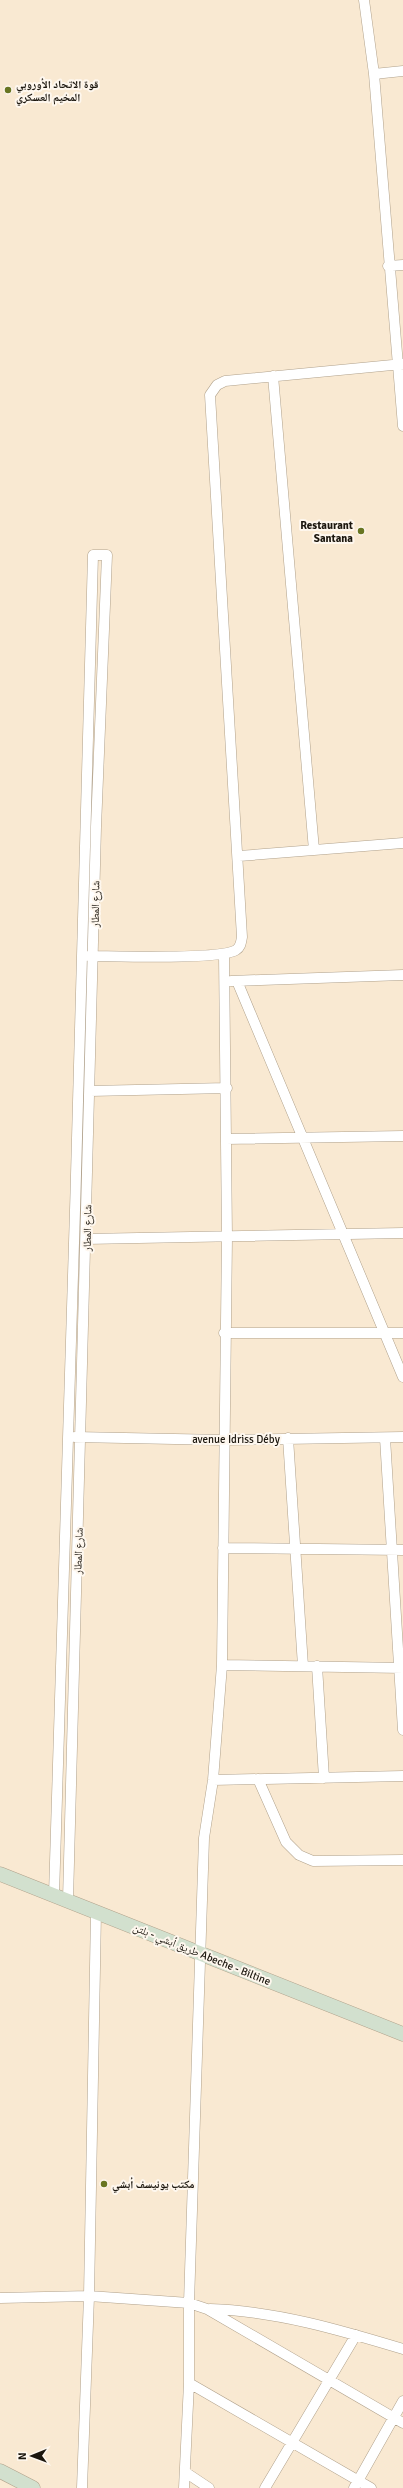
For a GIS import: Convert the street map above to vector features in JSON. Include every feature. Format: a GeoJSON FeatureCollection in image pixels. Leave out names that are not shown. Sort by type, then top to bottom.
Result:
{"type":"FeatureCollection","features":[{"type":"Feature","properties":{"kind":"main road","name":"طريق أبشي - بلتن Abeche - Biltine"},"geometry":{"type":"LineString","coordinates":[[0,1874],[403,2034]]}},
{"type":"Feature","properties":{"kind":"main road"},"geometry":{"type":"LineString","coordinates":[[0,2471],[33,2488]]}},
{"type":"Feature","properties":{"kind":"street"},"geometry":{"type":"LineString","coordinates":[[364,0],[374,74],[388,266],[400,364],[403,426]]}},
{"type":"Feature","properties":{"kind":"street"},"geometry":{"type":"LineString","coordinates":[[374,74],[403,71]]}},
{"type":"Feature","properties":{"kind":"street"},"geometry":{"type":"LineString","coordinates":[[388,266],[403,265]]}},
{"type":"Feature","properties":{"kind":"street"},"geometry":{"type":"LineString","coordinates":[[80,956],[224,954],[236,950],[241,946],[242,936],[239,856],[210,395],[217,385],[225,381],[400,364]]}},
{"type":"Feature","properties":{"kind":"street"},"geometry":{"type":"LineString","coordinates":[[273,376],[314,850]]}},
{"type":"Feature","properties":{"kind":"street","name":"شارع المطار"},"geometry":{"type":"LineString","coordinates":[[54,1895],[67,1536],[80,956],[93,555],[107,555],[96,827],[94,956],[68,1900]]}},
{"type":"Feature","properties":{"kind":"street"},"geometry":{"type":"LineString","coordinates":[[239,856],[403,843]]}},
{"type":"Feature","properties":{"kind":"street"},"geometry":{"type":"LineString","coordinates":[[184,2488],[189,2383],[189,2303],[204,1838],[213,1780],[222,1665],[224,1333],[227,1237],[227,1088],[224,954]]}},
{"type":"Feature","properties":{"kind":"street"},"geometry":{"type":"LineString","coordinates":[[224,981],[403,975]]}},
{"type":"Feature","properties":{"kind":"street"},"geometry":{"type":"LineString","coordinates":[[237,981],[305,1138],[343,1234],[403,1377]]}},
{"type":"Feature","properties":{"kind":"street"},"geometry":{"type":"LineString","coordinates":[[90,1091],[227,1088]]}},
{"type":"Feature","properties":{"kind":"street"},"geometry":{"type":"LineString","coordinates":[[226,1139],[403,1136]]}},
{"type":"Feature","properties":{"kind":"street"},"geometry":{"type":"LineString","coordinates":[[86,1239],[403,1233]]}},
{"type":"Feature","properties":{"kind":"street"},"geometry":{"type":"LineString","coordinates":[[224,1333],[403,1333]]}},
{"type":"Feature","properties":{"kind":"street","name":"avenue Idriss Déby"},"geometry":{"type":"LineString","coordinates":[[69,1435],[81,1438],[224,1440],[403,1437]]}},
{"type":"Feature","properties":{"kind":"street"},"geometry":{"type":"LineString","coordinates":[[288,1438],[294,1551],[303,1666]]}},
{"type":"Feature","properties":{"kind":"street"},"geometry":{"type":"LineString","coordinates":[[385,1438],[398,1550],[403,1730]]}},
{"type":"Feature","properties":{"kind":"street"},"geometry":{"type":"LineString","coordinates":[[67,1536],[78,1535]]}},
{"type":"Feature","properties":{"kind":"street"},"geometry":{"type":"LineString","coordinates":[[223,1548],[294,1551],[398,1550]]}},
{"type":"Feature","properties":{"kind":"street"},"geometry":{"type":"LineString","coordinates":[[222,1665],[401,1668]]}},
{"type":"Feature","properties":{"kind":"street"},"geometry":{"type":"LineString","coordinates":[[317,1666],[324,1778]]}},
{"type":"Feature","properties":{"kind":"street"},"geometry":{"type":"LineString","coordinates":[[61,1692],[74,1692]]}},
{"type":"Feature","properties":{"kind":"street"},"geometry":{"type":"LineString","coordinates":[[213,1780],[403,1776]]}},
{"type":"Feature","properties":{"kind":"street"},"geometry":{"type":"LineString","coordinates":[[258,1779],[286,1842],[299,1855],[314,1861],[403,1860]]}},
{"type":"Feature","properties":{"kind":"street"},"geometry":{"type":"LineString","coordinates":[[82,2488],[89,2296],[96,1912]]}},
{"type":"Feature","properties":{"kind":"street"},"geometry":{"type":"LineString","coordinates":[[0,2298],[89,2296],[189,2303],[207,2309],[329,2378],[403,2423]]}},
{"type":"Feature","properties":{"kind":"street"},"geometry":{"type":"LineString","coordinates":[[207,2309],[241,2310],[276,2316],[356,2335],[403,2349]]}},
{"type":"Feature","properties":{"kind":"street"},"geometry":{"type":"LineString","coordinates":[[266,2488],[329,2378],[356,2335]]}},
{"type":"Feature","properties":{"kind":"street"},"geometry":{"type":"LineString","coordinates":[[189,2383],[293,2442],[356,2484],[371,2488]]}},
{"type":"Feature","properties":{"kind":"street"},"geometry":{"type":"LineString","coordinates":[[356,2484],[403,2401]]}},
{"type":"Feature","properties":{"kind":"street"},"geometry":{"type":"LineString","coordinates":[[185,2472],[209,2488]]}},
{"type":"Feature","properties":{"kind":"place","name":"قوة الاتحاد الأوروبي المخيم العسكري"},"geometry":{"type":"Point","coordinates":[8,90]}},
{"type":"Feature","properties":{"kind":"place","name":"Restaurant Santana"},"geometry":{"type":"Point","coordinates":[361,531]}},
{"type":"Feature","properties":{"kind":"place","name":"مكتب يونيسف أبشي"},"geometry":{"type":"Point","coordinates":[104,2184]}}]}
